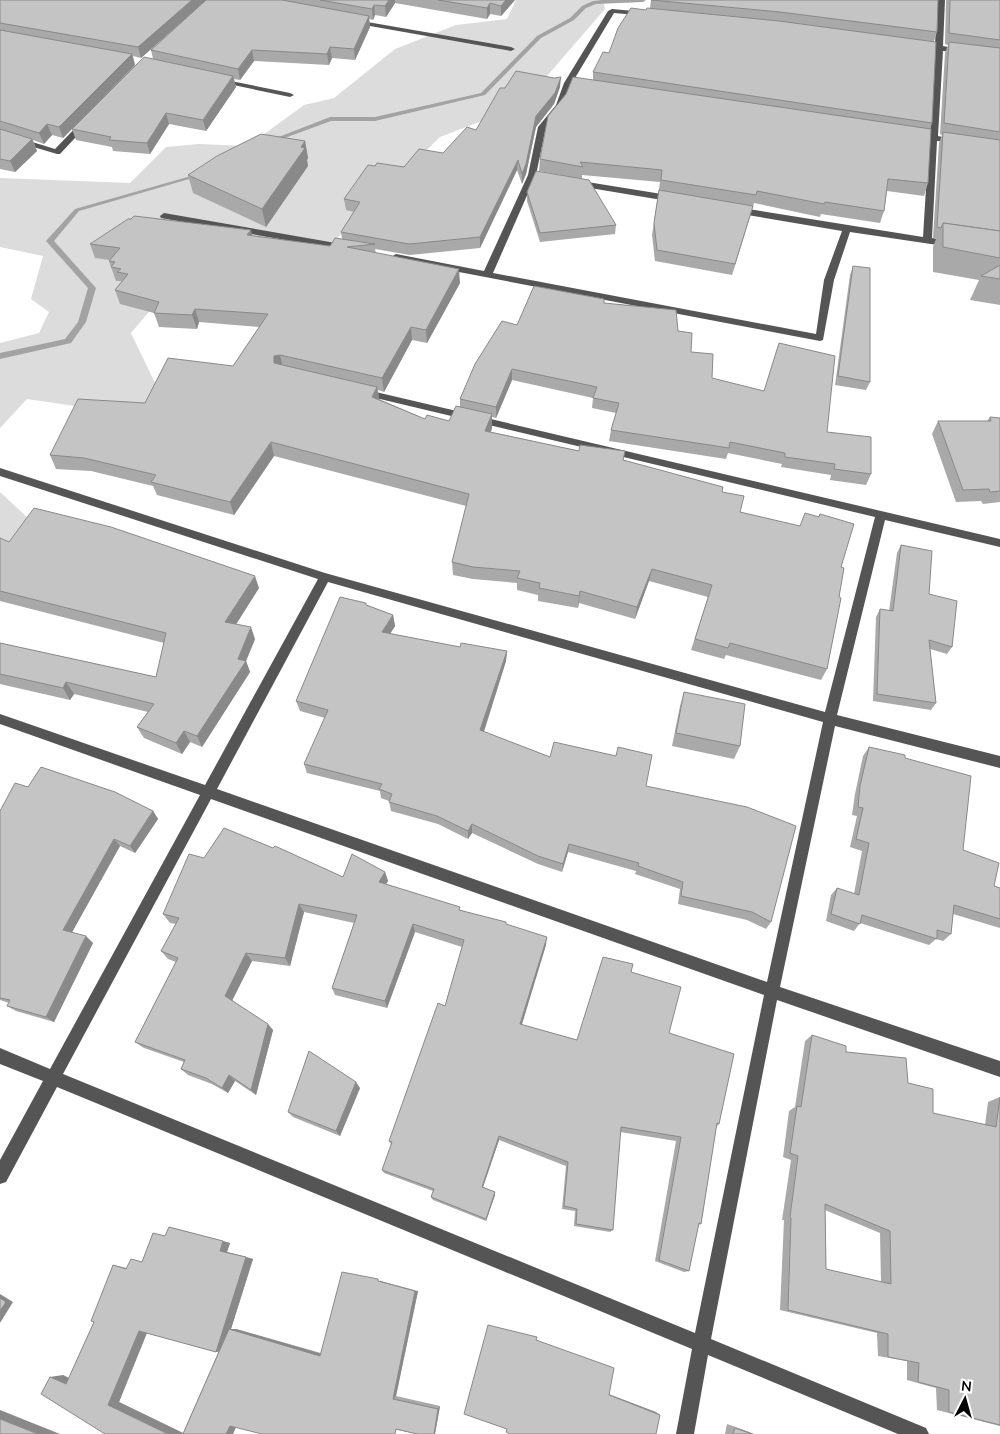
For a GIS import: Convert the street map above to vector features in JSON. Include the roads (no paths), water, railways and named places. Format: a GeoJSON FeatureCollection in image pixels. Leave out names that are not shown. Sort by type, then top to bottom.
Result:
{"type":"FeatureCollection","features":[{"type":"Feature","properties":{"kind":"street"},"geometry":{"type":"LineString","coordinates":[[927,240],[939,48],[940,0]]}},
{"type":"Feature","properties":{"kind":"street"},"geometry":{"type":"LineString","coordinates":[[488,273],[532,175],[542,126],[560,105],[568,83],[612,11],[650,14]]}},
{"type":"Feature","properties":{"kind":"street"},"geometry":{"type":"LineString","coordinates":[[343,20],[511,49]]}},
{"type":"Feature","properties":{"kind":"street"},"geometry":{"type":"LineString","coordinates":[[911,44],[974,53]]}},
{"type":"Feature","properties":{"kind":"street"},"geometry":{"type":"LineString","coordinates":[[212,78],[290,95]]}},
{"type":"Feature","properties":{"kind":"street"},"geometry":{"type":"LineString","coordinates":[[568,83],[578,84]]}},
{"type":"Feature","properties":{"kind":"street"},"geometry":{"type":"LineString","coordinates":[[0,134],[57,152],[91,117]]}},
{"type":"Feature","properties":{"kind":"street"},"geometry":{"type":"LineString","coordinates":[[904,133],[962,142]]}},
{"type":"Feature","properties":{"kind":"street"},"geometry":{"type":"LineString","coordinates":[[532,175],[542,177]]}},
{"type":"Feature","properties":{"kind":"street"},"geometry":{"type":"LineString","coordinates":[[562,180],[680,200]]}},
{"type":"Feature","properties":{"kind":"street"},"geometry":{"type":"LineString","coordinates":[[729,209],[846,229],[964,246]]}},
{"type":"Feature","properties":{"kind":"street"},"geometry":{"type":"LineString","coordinates":[[164,216],[360,251]]}},
{"type":"Feature","properties":{"kind":"street"},"geometry":{"type":"LineString","coordinates":[[390,256],[488,273],[820,338],[829,280],[846,229]]}},
{"type":"Feature","properties":{"kind":"street"},"geometry":{"type":"LineString","coordinates":[[350,389],[1000,543]]}},
{"type":"Feature","properties":{"kind":"street"},"geometry":{"type":"LineString","coordinates":[[0,472],[325,577],[830,720],[1000,762]]}},
{"type":"Feature","properties":{"kind":"street"},"geometry":{"type":"LineString","coordinates":[[685,1434],[701,1344],[772,991],[830,720],[881,514]]}},
{"type":"Feature","properties":{"kind":"street"},"geometry":{"type":"LineString","coordinates":[[0,1176],[325,577]]}},
{"type":"Feature","properties":{"kind":"street"},"geometry":{"type":"LineString","coordinates":[[0,719],[772,991],[1000,1069]]}},
{"type":"Feature","properties":{"kind":"street"},"geometry":{"type":"LineString","coordinates":[[0,1056],[52,1079],[920,1434]]}},
{"type":"Feature","properties":{"kind":"waterway"},"geometry":{"type":"LineString","coordinates":[[269,142],[330,119],[375,119],[483,94],[539,37],[572,19],[584,7],[595,2],[643,0]]}},
{"type":"Feature","properties":{"kind":"waterway"},"geometry":{"type":"LineString","coordinates":[[0,356],[68,341],[82,322],[92,288],[50,241],[77,210],[200,175]]}}]}
